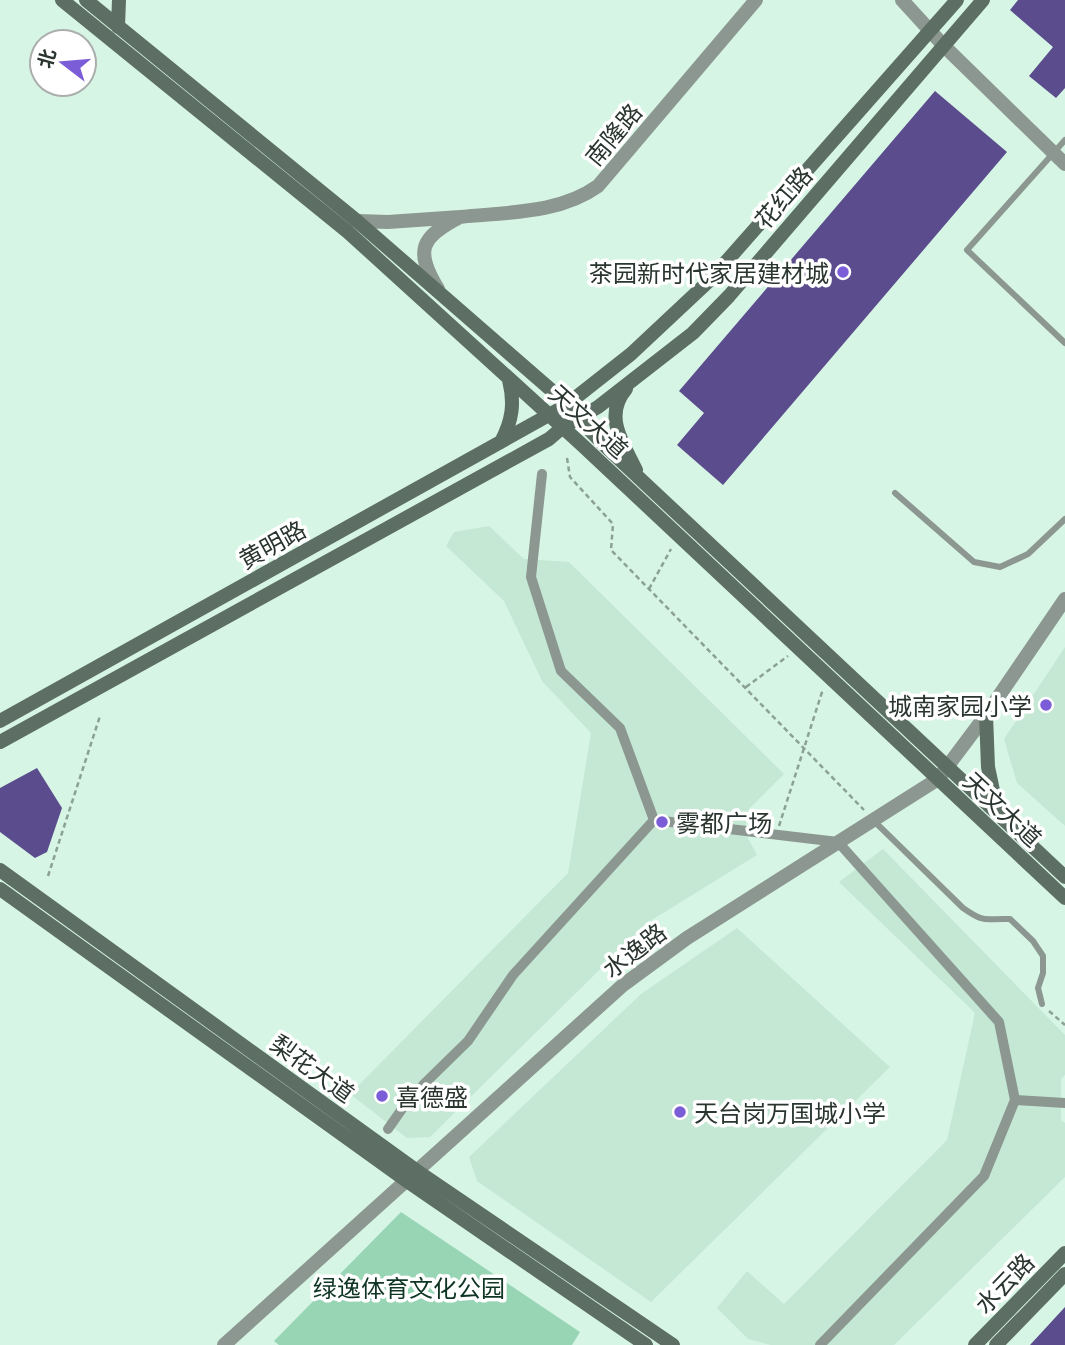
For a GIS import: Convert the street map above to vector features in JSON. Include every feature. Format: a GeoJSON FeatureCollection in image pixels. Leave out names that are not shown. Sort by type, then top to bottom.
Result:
{"type":"FeatureCollection","features":[{"type":"Feature","properties":{"kind":"main road","name":"天文大道"},"geometry":{"type":"LineString","coordinates":[[62,0],[348,232],[943,773],[998,814],[1065,877]]}},
{"type":"Feature","properties":{"kind":"main road","name":"天文大道"},"geometry":{"type":"LineString","coordinates":[[86,0],[357,221],[550,389],[577,419],[943,773],[1065,898]]}},
{"type":"Feature","properties":{"kind":"main road"},"geometry":{"type":"LineString","coordinates":[[118,27],[119,0]]}},
{"type":"Feature","properties":{"kind":"main road","name":"花红路"},"geometry":{"type":"LineString","coordinates":[[565,406],[631,354],[710,280],[957,0]]}},
{"type":"Feature","properties":{"kind":"main road","name":"花红路"},"geometry":{"type":"LineString","coordinates":[[564,427],[635,379],[693,332],[729,296],[983,0]]}},
{"type":"Feature","properties":{"kind":"main road"},"geometry":{"type":"LineString","coordinates":[[710,280],[697,303],[700,312],[710,311],[729,296]]}},
{"type":"Feature","properties":{"kind":"main road"},"geometry":{"type":"LineString","coordinates":[[635,379],[617,400],[616,427],[639,477]]}},
{"type":"Feature","properties":{"kind":"main road"},"geometry":{"type":"LineString","coordinates":[[500,443],[510,425],[513,411],[509,380]]}},
{"type":"Feature","properties":{"kind":"main road","name":"黄明路"},"geometry":{"type":"LineString","coordinates":[[0,721],[565,406]]}},
{"type":"Feature","properties":{"kind":"main road","name":"黄明路"},"geometry":{"type":"LineString","coordinates":[[0,742],[549,439],[564,427]]}},
{"type":"Feature","properties":{"kind":"main road"},"geometry":{"type":"LineString","coordinates":[[986,715],[988,767],[998,814]]}},
{"type":"Feature","properties":{"kind":"main road","name":"梨花大道"},"geometry":{"type":"LineString","coordinates":[[0,870],[412,1176],[646,1345]]}},
{"type":"Feature","properties":{"kind":"main road","name":"梨花大道"},"geometry":{"type":"LineString","coordinates":[[0,889],[412,1176],[673,1345]]}},
{"type":"Feature","properties":{"kind":"main road","name":"水云路"},"geometry":{"type":"LineString","coordinates":[[975,1345],[1065,1253]]}},
{"type":"Feature","properties":{"kind":"main road","name":"水云路"},"geometry":{"type":"LineString","coordinates":[[996,1345],[1065,1274]]}},
{"type":"Feature","properties":{"kind":"street","name":"南隆路"},"geometry":{"type":"LineString","coordinates":[[357,221],[388,222],[460,217],[563,205],[582,198],[598,186],[756,0]]}},
{"type":"Feature","properties":{"kind":"street"},"geometry":{"type":"LineString","coordinates":[[902,0],[944,46],[1060,158]]}},
{"type":"Feature","properties":{"kind":"street"},"geometry":{"type":"LineString","coordinates":[[440,293],[426,269],[425,245],[439,228],[460,217]]}},
{"type":"Feature","properties":{"kind":"street"},"geometry":{"type":"LineString","coordinates":[[542,474],[531,577],[561,671],[620,727],[654,820]]}},
{"type":"Feature","properties":{"kind":"street","name":"水逸路"},"geometry":{"type":"LineString","coordinates":[[223,1345],[623,985],[687,938],[943,773],[1065,599]]}},
{"type":"Feature","properties":{"kind":"street"},"geometry":{"type":"LineString","coordinates":[[654,820],[838,842],[999,1022],[1014,1100],[984,1177],[820,1345]]}},
{"type":"Feature","properties":{"kind":"street"},"geometry":{"type":"LineString","coordinates":[[423,1086],[468,1041],[513,975],[654,820]]}},
{"type":"Feature","properties":{"kind":"street"},"geometry":{"type":"LineString","coordinates":[[1014,1100],[1065,1103]]}},
{"type":"Feature","properties":{"kind":"street"},"geometry":{"type":"LineString","coordinates":[[388,1129],[402,1109]]}},
{"type":"Feature","properties":{"kind":"lane"},"geometry":{"type":"LineString","coordinates":[[1065,140],[1060,158],[968,250],[1065,343]]}},
{"type":"Feature","properties":{"kind":"lane"},"geometry":{"type":"LineString","coordinates":[[895,493],[974,562],[1000,567],[1028,555],[1065,519]]}},
{"type":"Feature","properties":{"kind":"lane"},"geometry":{"type":"LineString","coordinates":[[873,820],[963,908],[978,919],[988,922],[1010,919],[1033,941],[1042,956],[1043,973],[1038,988],[1042,1004]]}},
{"type":"Feature","properties":{"kind":"path"},"geometry":{"type":"LineString","coordinates":[[567,458],[570,477],[613,524],[611,550],[873,820]]}},
{"type":"Feature","properties":{"kind":"path"},"geometry":{"type":"LineString","coordinates":[[649,589],[671,549]]}},
{"type":"Feature","properties":{"kind":"path"},"geometry":{"type":"LineString","coordinates":[[746,687],[788,656]]}},
{"type":"Feature","properties":{"kind":"path"},"geometry":{"type":"LineString","coordinates":[[776,836],[824,688]]}},
{"type":"Feature","properties":{"kind":"path"},"geometry":{"type":"LineString","coordinates":[[48,876],[100,716]]}},
{"type":"Feature","properties":{"kind":"path"},"geometry":{"type":"LineString","coordinates":[[1042,1004],[1065,1025]]}},
{"type":"Feature","properties":{"kind":"shaded area","name":"雾都广场"},"geometry":{"type":"Polygon","coordinates":[[[489,526],[524,559],[569,562],[784,774],[748,810],[745,833],[757,855],[647,923],[430,1137],[407,1138],[350,1094],[568,873],[591,733],[542,681],[504,601],[446,546],[454,532],[489,526]]]}},
{"type":"Feature","properties":{"kind":"shaded area","name":"城南家园小学"},"geometry":{"type":"Polygon","coordinates":[[[1065,647],[1065,826],[1017,783],[1004,739],[1065,647]]]}},
{"type":"Feature","properties":{"kind":"shaded area"},"geometry":{"type":"Polygon","coordinates":[[[883,849],[1065,1035],[1061,1120],[1065,1123],[1065,1177],[894,1345],[771,1345],[748,1339],[717,1308],[747,1271],[784,1304],[947,1140],[975,1013],[839,882],[883,849]]]}},
{"type":"Feature","properties":{"kind":"shaded area","name":"天台岗万国城小学"},"geometry":{"type":"Polygon","coordinates":[[[737,928],[890,1067],[651,1302],[477,1181],[469,1157],[641,994],[737,928]]]}},
{"type":"Feature","properties":{"kind":"green space","name":"绿逸体育文化公园"},"geometry":{"type":"Polygon","coordinates":[[[401,1212],[580,1332],[572,1345],[279,1345],[274,1341],[401,1212]]]}},
{"type":"Feature","properties":{"kind":"building"},"geometry":{"type":"Polygon","coordinates":[[[1018,0],[1065,0],[1065,88],[1056,98],[1029,76],[1053,47],[1010,10],[1018,0]]]}},
{"type":"Feature","properties":{"kind":"building","name":"茶园新时代家居建材城"},"geometry":{"type":"Polygon","coordinates":[[[935,91],[1007,152],[723,485],[677,445],[704,413],[679,391],[935,91]]]}},
{"type":"Feature","properties":{"kind":"building"},"geometry":{"type":"Polygon","coordinates":[[[37,768],[62,808],[47,852],[35,858],[0,832],[0,788],[37,768]]]}},
{"type":"Feature","properties":{"kind":"building"},"geometry":{"type":"Polygon","coordinates":[[[1065,1307],[1065,1345],[1030,1345],[1065,1307]]]}},
{"type":"Feature","properties":{"kind":"place","name":"茶园新时代家居建材城"},"geometry":{"type":"Point","coordinates":[843,272]}},
{"type":"Feature","properties":{"kind":"place","name":"城南家园小学"},"geometry":{"type":"Point","coordinates":[1046,705]}},
{"type":"Feature","properties":{"kind":"place","name":"雾都广场"},"geometry":{"type":"Point","coordinates":[662,822]}},
{"type":"Feature","properties":{"kind":"place","name":"喜德盛"},"geometry":{"type":"Point","coordinates":[382,1096]}},
{"type":"Feature","properties":{"kind":"place","name":"天台岗万国城小学"},"geometry":{"type":"Point","coordinates":[680,1112]}}]}
